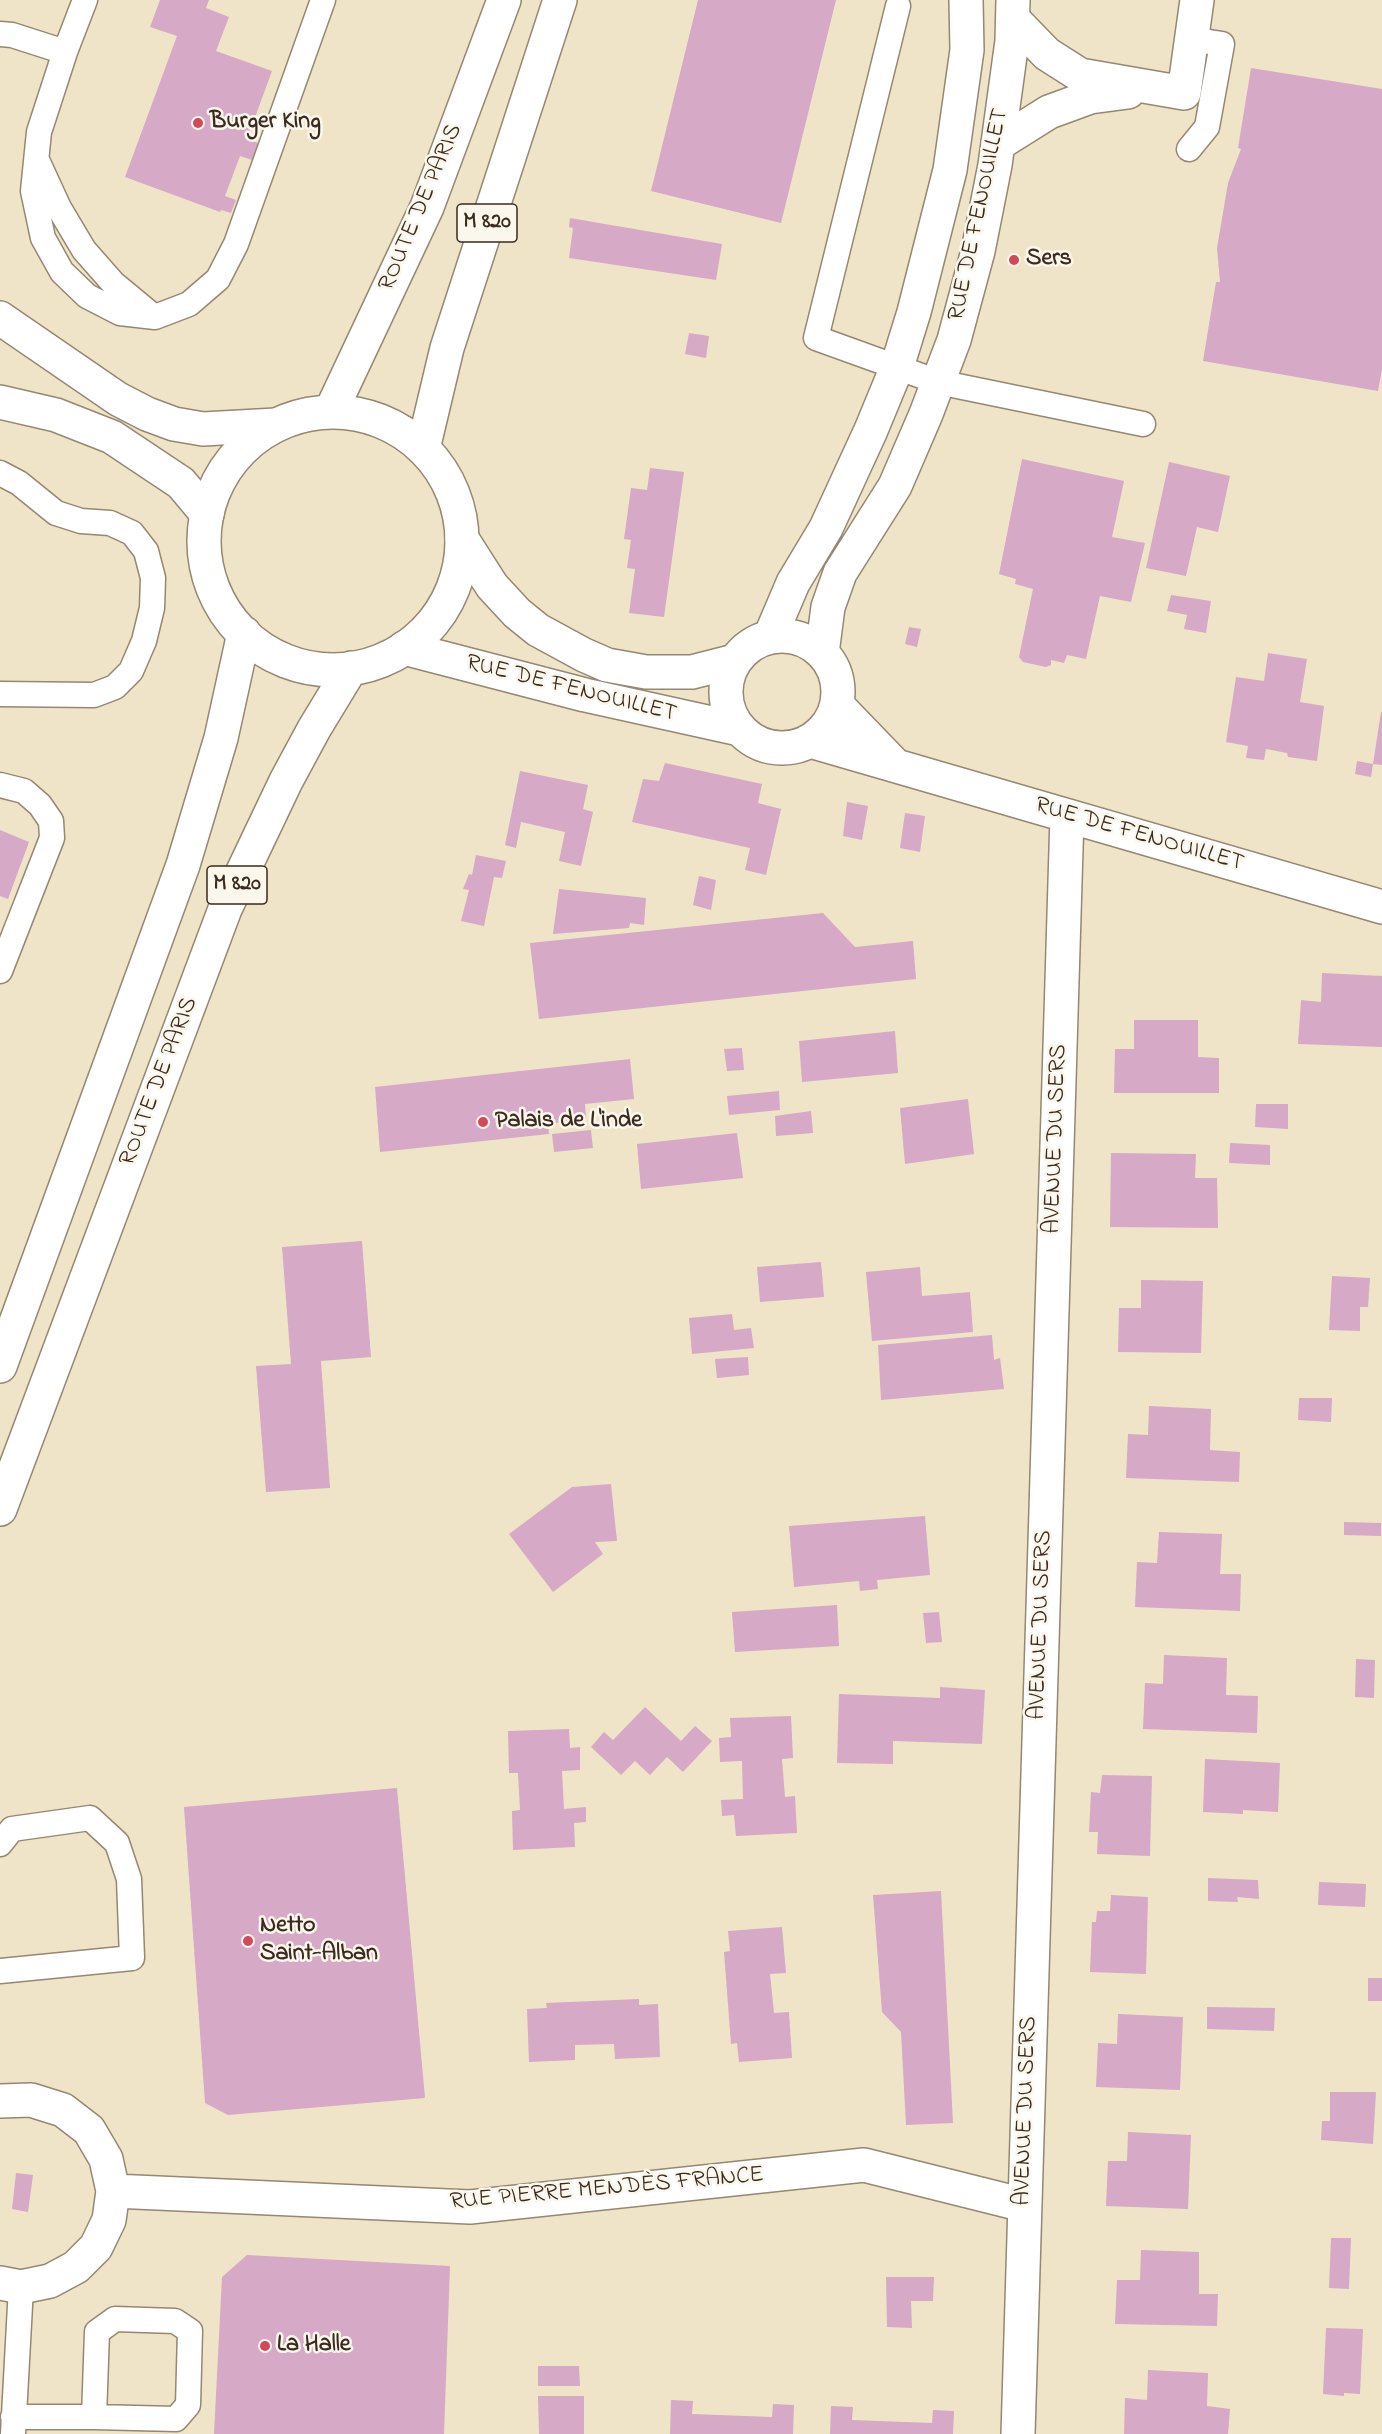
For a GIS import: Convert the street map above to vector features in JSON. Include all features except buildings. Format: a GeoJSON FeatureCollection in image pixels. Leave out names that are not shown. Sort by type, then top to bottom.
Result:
{"type":"FeatureCollection","features":[{"type":"Feature","properties":{"kind":"main road","name":"ROUTE DE PARIS"},"geometry":{"type":"LineString","coordinates":[[332,411],[427,207],[504,0]]}},
{"type":"Feature","properties":{"kind":"main road","name":"M 820"},"geometry":{"type":"LineString","coordinates":[[423,449],[447,348],[560,0]]}},
{"type":"Feature","properties":{"kind":"main road","name":"RUE DE FENOUILLET"},"geometry":{"type":"LineString","coordinates":[[770,637],[793,584],[826,528],[871,430],[897,367],[924,280],[950,171],[967,50],[966,0]]}},
{"type":"Feature","properties":{"kind":"main road"},"geometry":{"type":"LineString","coordinates":[[1013,10],[1047,54],[1080,75],[1184,93],[1197,0]]}},
{"type":"Feature","properties":{"kind":"main road","name":"RUE DE FENOUILLET"},"geometry":{"type":"LineString","coordinates":[[822,653],[828,607],[840,573],[895,486],[954,340],[978,251],[998,144],[1012,41],[1013,10]]}},
{"type":"Feature","properties":{"kind":"main road"},"geometry":{"type":"LineString","coordinates":[[998,144],[1050,112],[1090,97],[1153,88]]}},
{"type":"Feature","properties":{"kind":"main road"},"geometry":{"type":"LineString","coordinates":[[0,318],[118,399],[147,414],[174,424],[203,429],[276,425]]}},
{"type":"Feature","properties":{"kind":"main road"},"geometry":{"type":"LineString","coordinates":[[0,402],[56,415],[112,437],[181,483],[207,514]]}},
{"type":"Feature","properties":{"kind":"main road"},"geometry":{"type":"LineString","coordinates":[[332,411],[360,415],[388,424],[423,449],[433,459],[449,484],[459,511],[462,539],[460,568],[450,596],[435,620],[415,640],[391,657],[363,666],[335,670],[306,667],[279,658],[244,633],[233,622],[218,598],[208,571],[204,542],[207,514],[216,486],[231,462],[251,441],[276,425],[303,415],[332,411]]}},
{"type":"Feature","properties":{"kind":"main road","name":"RUE DE FENOUILLET"},"geometry":{"type":"LineString","coordinates":[[462,539],[492,586],[517,613],[538,630],[584,655],[607,665],[646,672],[692,672],[735,661]]}},
{"type":"Feature","properties":{"kind":"main road","name":"M 820"},"geometry":{"type":"LineString","coordinates":[[0,1366],[183,865],[224,728],[244,633]]}},
{"type":"Feature","properties":{"kind":"main road"},"geometry":{"type":"LineString","coordinates":[[770,637],[798,638],[822,653],[832,668],[838,686],[837,705],[827,726],[810,741],[793,747],[773,748],[755,741],[739,729],[728,708],[726,684],[735,661],[744,650],[770,637]]}},
{"type":"Feature","properties":{"kind":"main road","name":"RUE DE FENOUILLET"},"geometry":{"type":"LineString","coordinates":[[404,648],[585,695],[739,729]]}},
{"type":"Feature","properties":{"kind":"main road","name":"ROUTE DE PARIS"},"geometry":{"type":"LineString","coordinates":[[0,1509],[225,909],[286,781],[351,668]]}},
{"type":"Feature","properties":{"kind":"main road","name":"RUE DE FENOUILLET"},"geometry":{"type":"LineString","coordinates":[[837,705],[897,766]]}},
{"type":"Feature","properties":{"kind":"main road","name":"RUE DE FENOUILLET"},"geometry":{"type":"LineString","coordinates":[[810,741],[1382,907]]}},
{"type":"Feature","properties":{"kind":"main road","name":"AVENUE DU SERS"},"geometry":{"type":"LineString","coordinates":[[1018,2434],[1067,816]]}},
{"type":"Feature","properties":{"kind":"main road"},"geometry":{"type":"LineString","coordinates":[[0,2102],[31,2100],[63,2110],[89,2130],[106,2159],[113,2191],[109,2220],[96,2247],[76,2267],[50,2281],[10,2285]]}},
{"type":"Feature","properties":{"kind":"main road","name":"RUE PIERRE MENDÈS FRANCE"},"geometry":{"type":"LineString","coordinates":[[113,2191],[470,2206],[864,2165],[1024,2205]]}},
{"type":"Feature","properties":{"kind":"lane"},"geometry":{"type":"LineString","coordinates":[[85,0],[39,132],[33,191],[43,237],[62,272],[87,296],[120,313],[155,317],[189,304],[218,279],[236,244],[323,0]]}},
{"type":"Feature","properties":{"kind":"lane"},"geometry":{"type":"LineString","coordinates":[[898,6],[816,338],[938,382],[1143,424]]}},
{"type":"Feature","properties":{"kind":"lane"},"geometry":{"type":"LineString","coordinates":[[0,34],[12,35],[65,52]]}},
{"type":"Feature","properties":{"kind":"lane"},"geometry":{"type":"LineString","coordinates":[[1189,149],[1207,126],[1222,44],[1191,39]]}},
{"type":"Feature","properties":{"kind":"lane"},"geometry":{"type":"LineString","coordinates":[[0,473],[19,483],[56,513],[81,521],[110,523],[132,533],[146,551],[153,578],[152,608],[144,641],[131,670],[115,687],[94,695],[0,694]]}},
{"type":"Feature","properties":{"kind":"lane"},"geometry":{"type":"LineString","coordinates":[[0,785],[24,791],[40,805],[51,821],[52,838],[0,972]]}},
{"type":"Feature","properties":{"kind":"lane"},"geometry":{"type":"LineString","coordinates":[[0,1844],[12,1829],[90,1818],[117,1843],[129,1879],[132,1958],[0,1971]]}},
{"type":"Feature","properties":{"kind":"lane"},"geometry":{"type":"LineString","coordinates":[[10,2285],[13,2425],[94,2417],[176,2419],[188,2405],[190,2331],[175,2321],[115,2319],[97,2332],[94,2417]]}},
{"type":"Feature","properties":{"kind":"place","name":"Burger King"},"geometry":{"type":"Point","coordinates":[198,123]}},
{"type":"Feature","properties":{"kind":"place","name":"Sers"},"geometry":{"type":"Point","coordinates":[1014,260]}},
{"type":"Feature","properties":{"kind":"place","name":"Palais de L'inde"},"geometry":{"type":"Point","coordinates":[483,1122]}},
{"type":"Feature","properties":{"kind":"place","name":"Netto Saint-Alban"},"geometry":{"type":"Point","coordinates":[248,1941]}},
{"type":"Feature","properties":{"kind":"place","name":"La Halle"},"geometry":{"type":"Point","coordinates":[265,2346]}}]}
